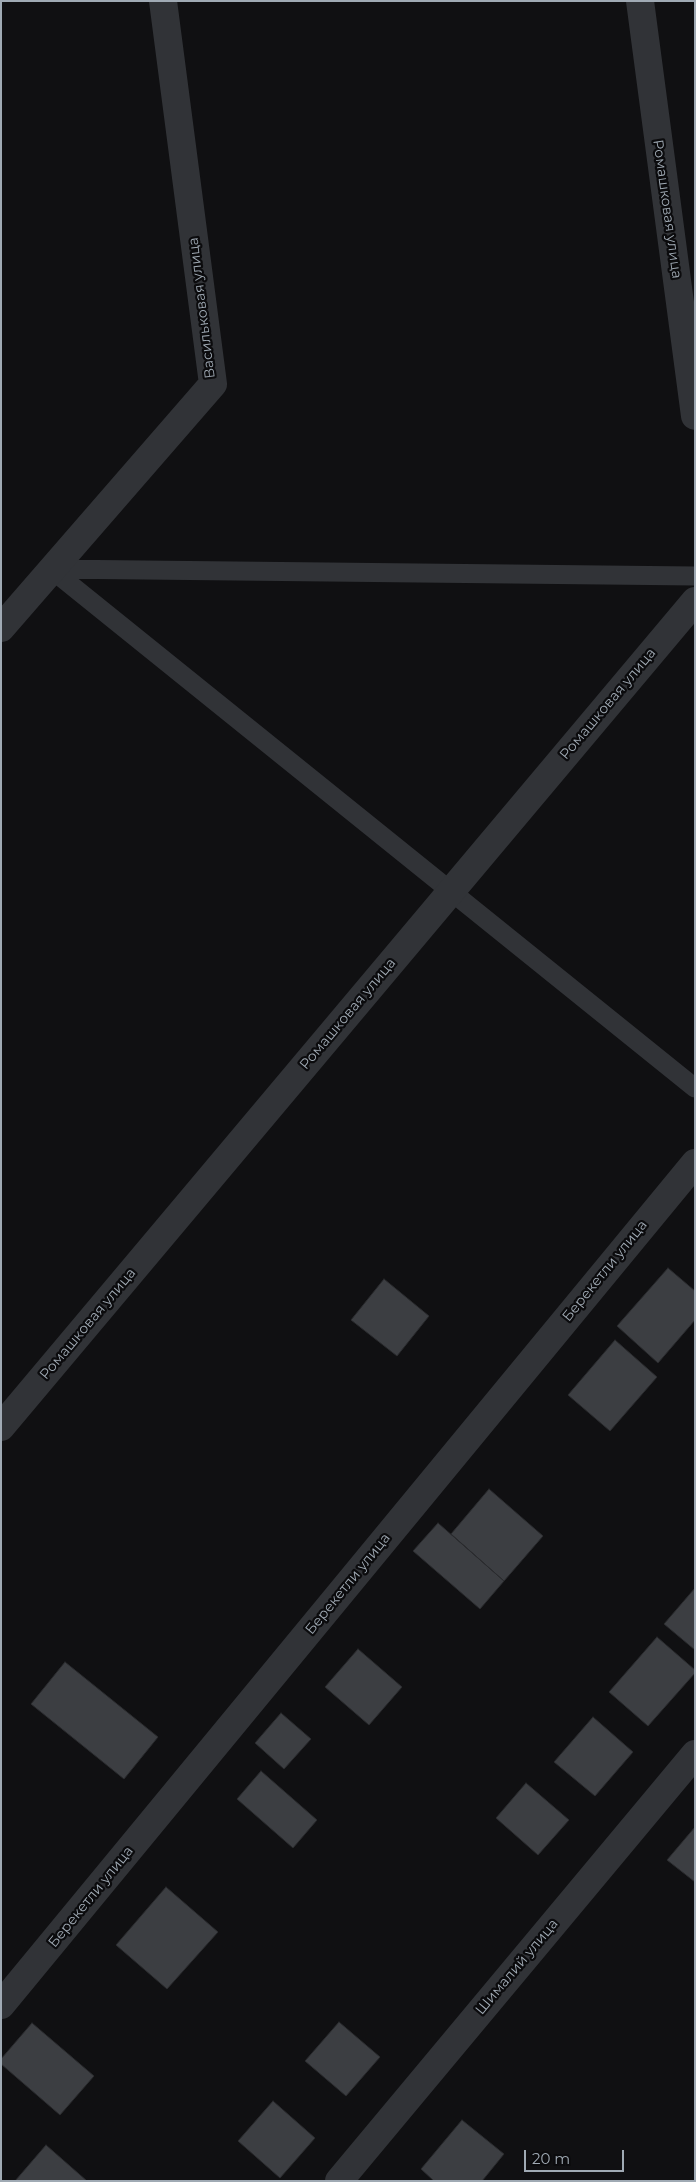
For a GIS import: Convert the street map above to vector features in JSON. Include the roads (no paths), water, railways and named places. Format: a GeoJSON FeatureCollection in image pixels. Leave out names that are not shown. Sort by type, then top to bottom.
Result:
{"type":"FeatureCollection","features":[{"type":"Feature","properties":{"kind":"street","name":"Васильковая улица"},"geometry":{"type":"LineString","coordinates":[[1,628],[213,384],[163,1]]}},
{"type":"Feature","properties":{"kind":"street","name":"Ромашковая улица"},"geometry":{"type":"LineString","coordinates":[[640,1],[695,416]]}},
{"type":"Feature","properties":{"kind":"street","name":"Ромашковая улица"},"geometry":{"type":"LineString","coordinates":[[1,1427],[695,601]]}},
{"type":"Feature","properties":{"kind":"street","name":"Берекетли улица"},"geometry":{"type":"LineString","coordinates":[[1,2005],[695,1163]]}},
{"type":"Feature","properties":{"kind":"street","name":"Шималий улица"},"geometry":{"type":"LineString","coordinates":[[339,2181],[695,1754]]}},
{"type":"Feature","properties":{"kind":"lane"},"geometry":{"type":"LineString","coordinates":[[51,569],[695,576]]}},
{"type":"Feature","properties":{"kind":"lane"},"geometry":{"type":"LineString","coordinates":[[51,569],[695,1088]]}}]}
